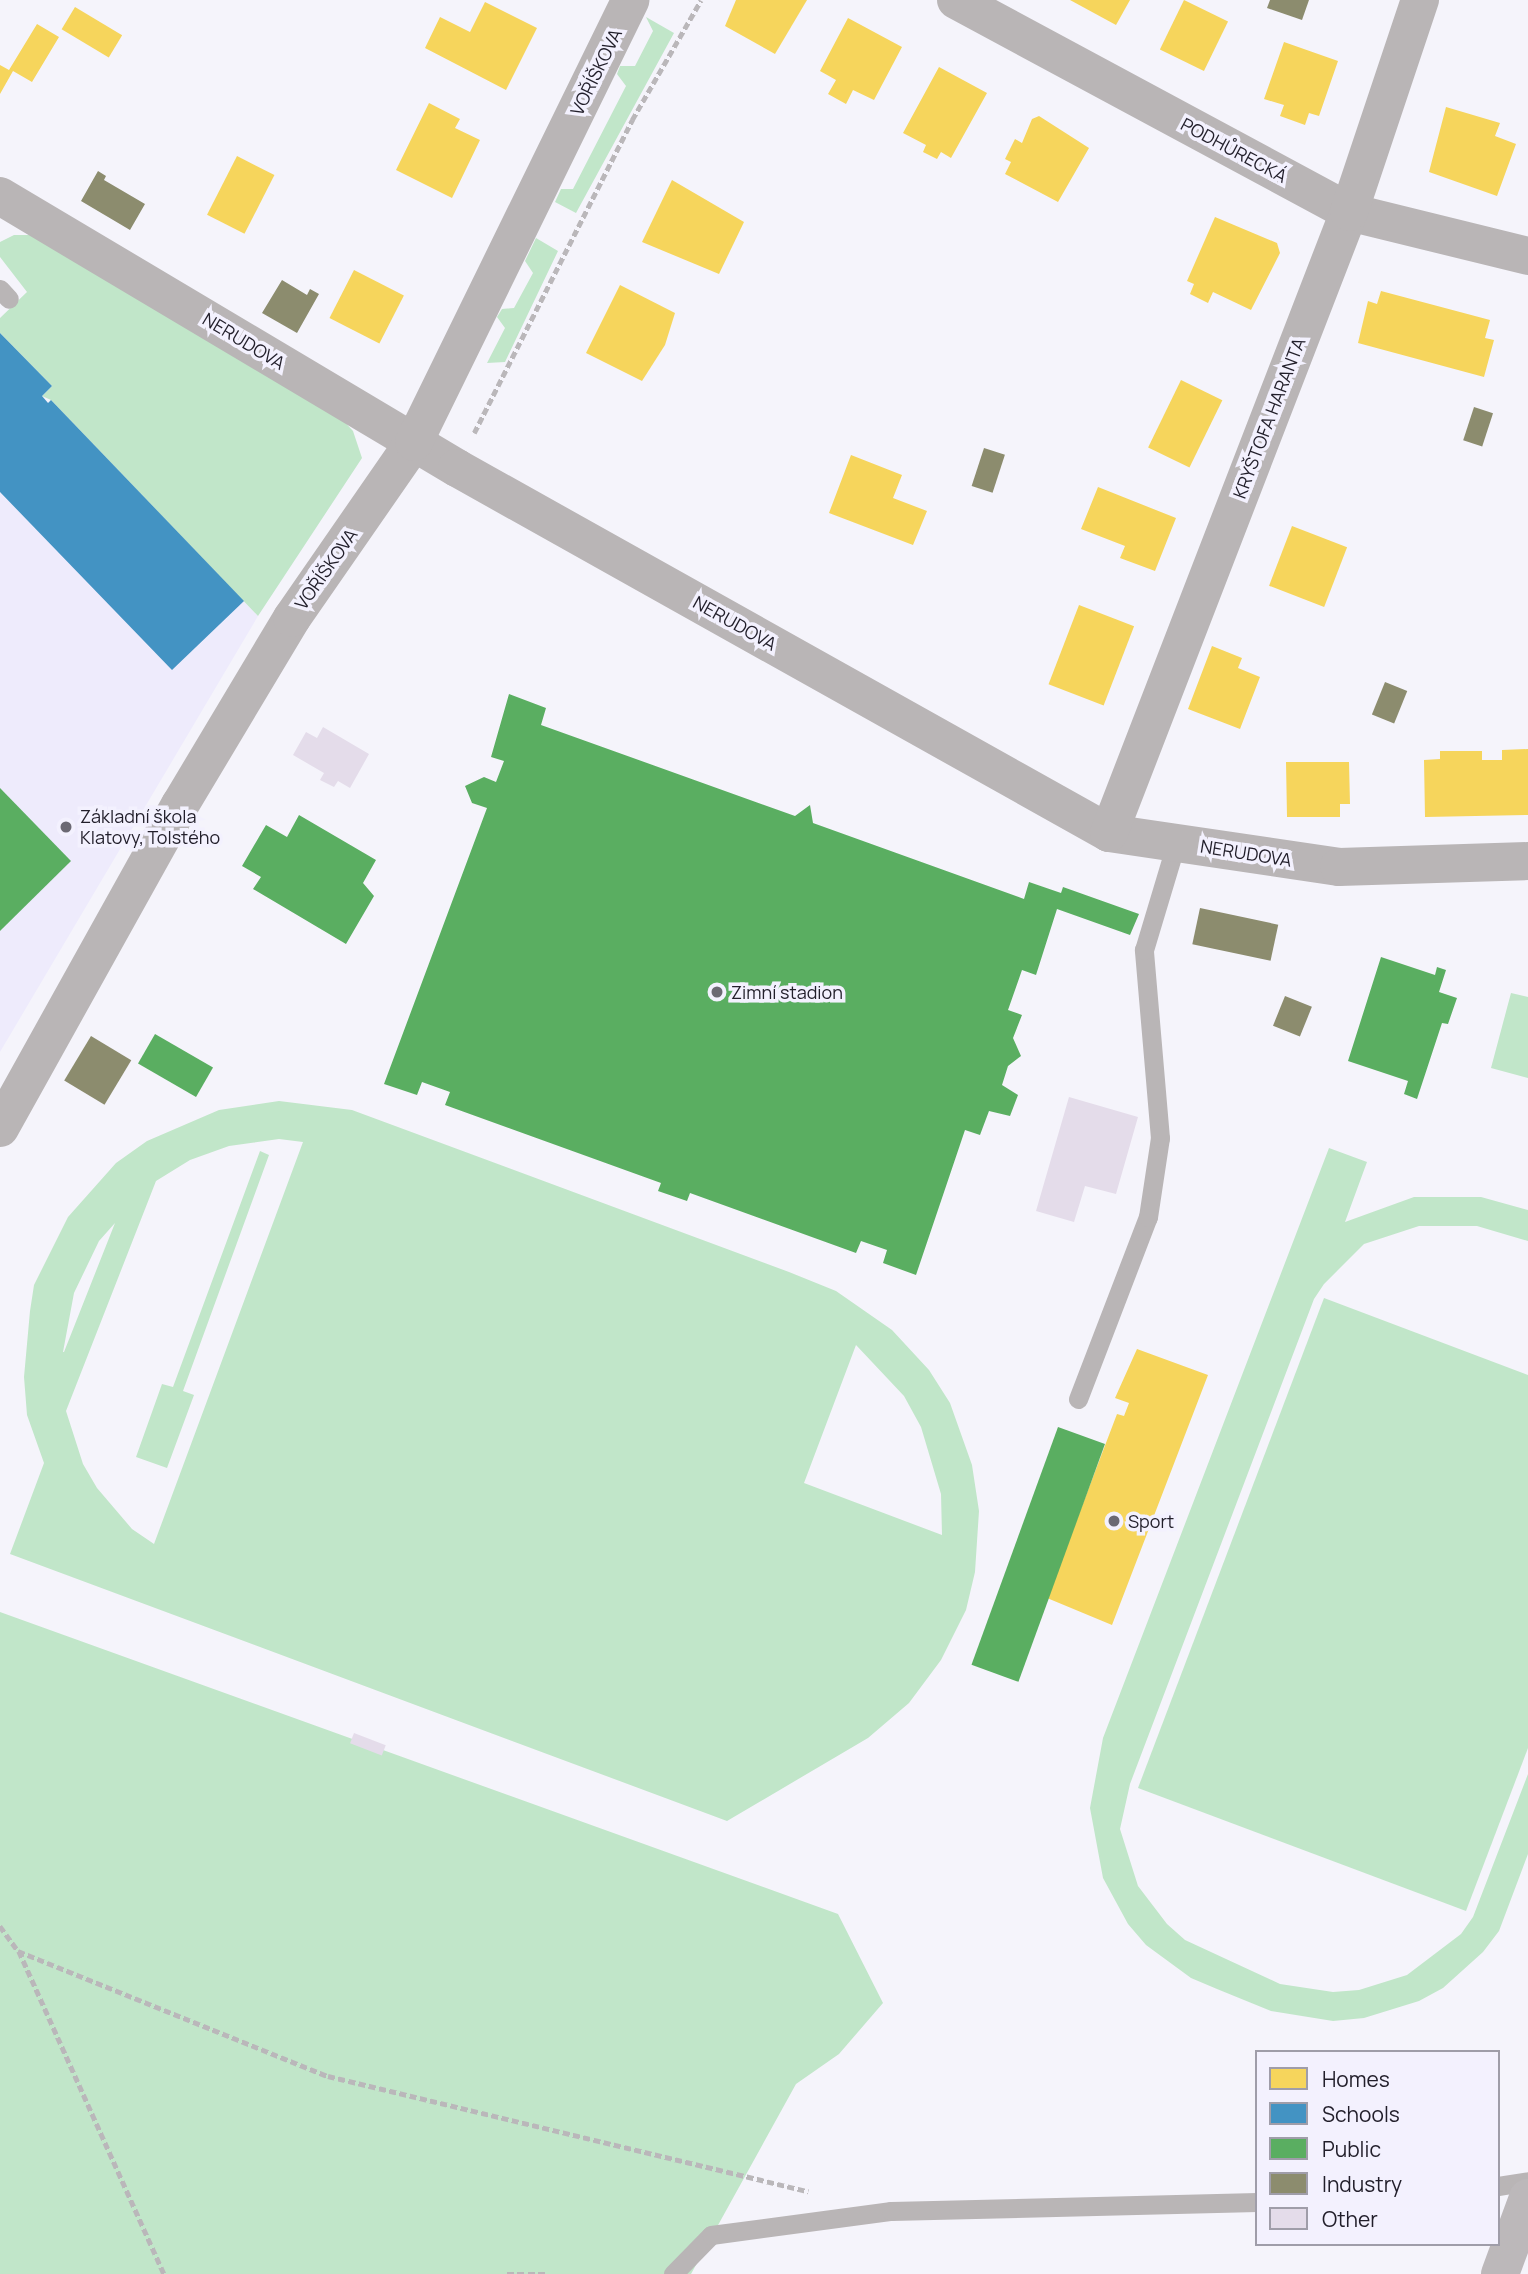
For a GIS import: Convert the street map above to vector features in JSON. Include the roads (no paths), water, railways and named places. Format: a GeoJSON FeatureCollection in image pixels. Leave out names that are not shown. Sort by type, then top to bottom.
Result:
{"type":"FeatureCollection","features":[{"type":"Feature","properties":{"kind":"main road"},"geometry":{"type":"LineString","coordinates":[[1500,2274],[1528,2198]]}},
{"type":"Feature","properties":{"kind":"street","name":"VOŘÍŠKOVA"},"geometry":{"type":"LineString","coordinates":[[0,1128],[180,805],[292,618],[414,442],[631,0]]}},
{"type":"Feature","properties":{"kind":"street","name":"PODHŮRECKÁ"},"geometry":{"type":"LineString","coordinates":[[956,0],[1349,212],[1528,256]]}},
{"type":"Feature","properties":{"kind":"street","name":"KRYŠTOFA HARANTA"},"geometry":{"type":"LineString","coordinates":[[1109,833],[1349,212],[1420,0]]}},
{"type":"Feature","properties":{"kind":"street","name":"NERUDOVA"},"geometry":{"type":"LineString","coordinates":[[1,198],[457,468],[1109,833],[1339,867],[1528,861]]}},
{"type":"Feature","properties":{"kind":"lane"},"geometry":{"type":"LineString","coordinates":[[1078,1399],[1148,1217],[1160,1138],[1144,950],[1176,843]]}},
{"type":"Feature","properties":{"kind":"lane"},"geometry":{"type":"LineString","coordinates":[[1500,2186],[1528,2181]]}},
{"type":"Feature","properties":{"kind":"lane"},"geometry":{"type":"LineString","coordinates":[[673,2274],[711,2235],[891,2211],[1255,2202]]}},
{"type":"Feature","properties":{"kind":"place","name":"Základní škola Klatovy, Tolstého"},"geometry":{"type":"Point","coordinates":[66,827]}},
{"type":"Feature","properties":{"kind":"place","name":"Zimní stadion"},"geometry":{"type":"Point","coordinates":[717,992]}},
{"type":"Feature","properties":{"kind":"place","name":"Sport"},"geometry":{"type":"Point","coordinates":[1114,1521]}}]}
